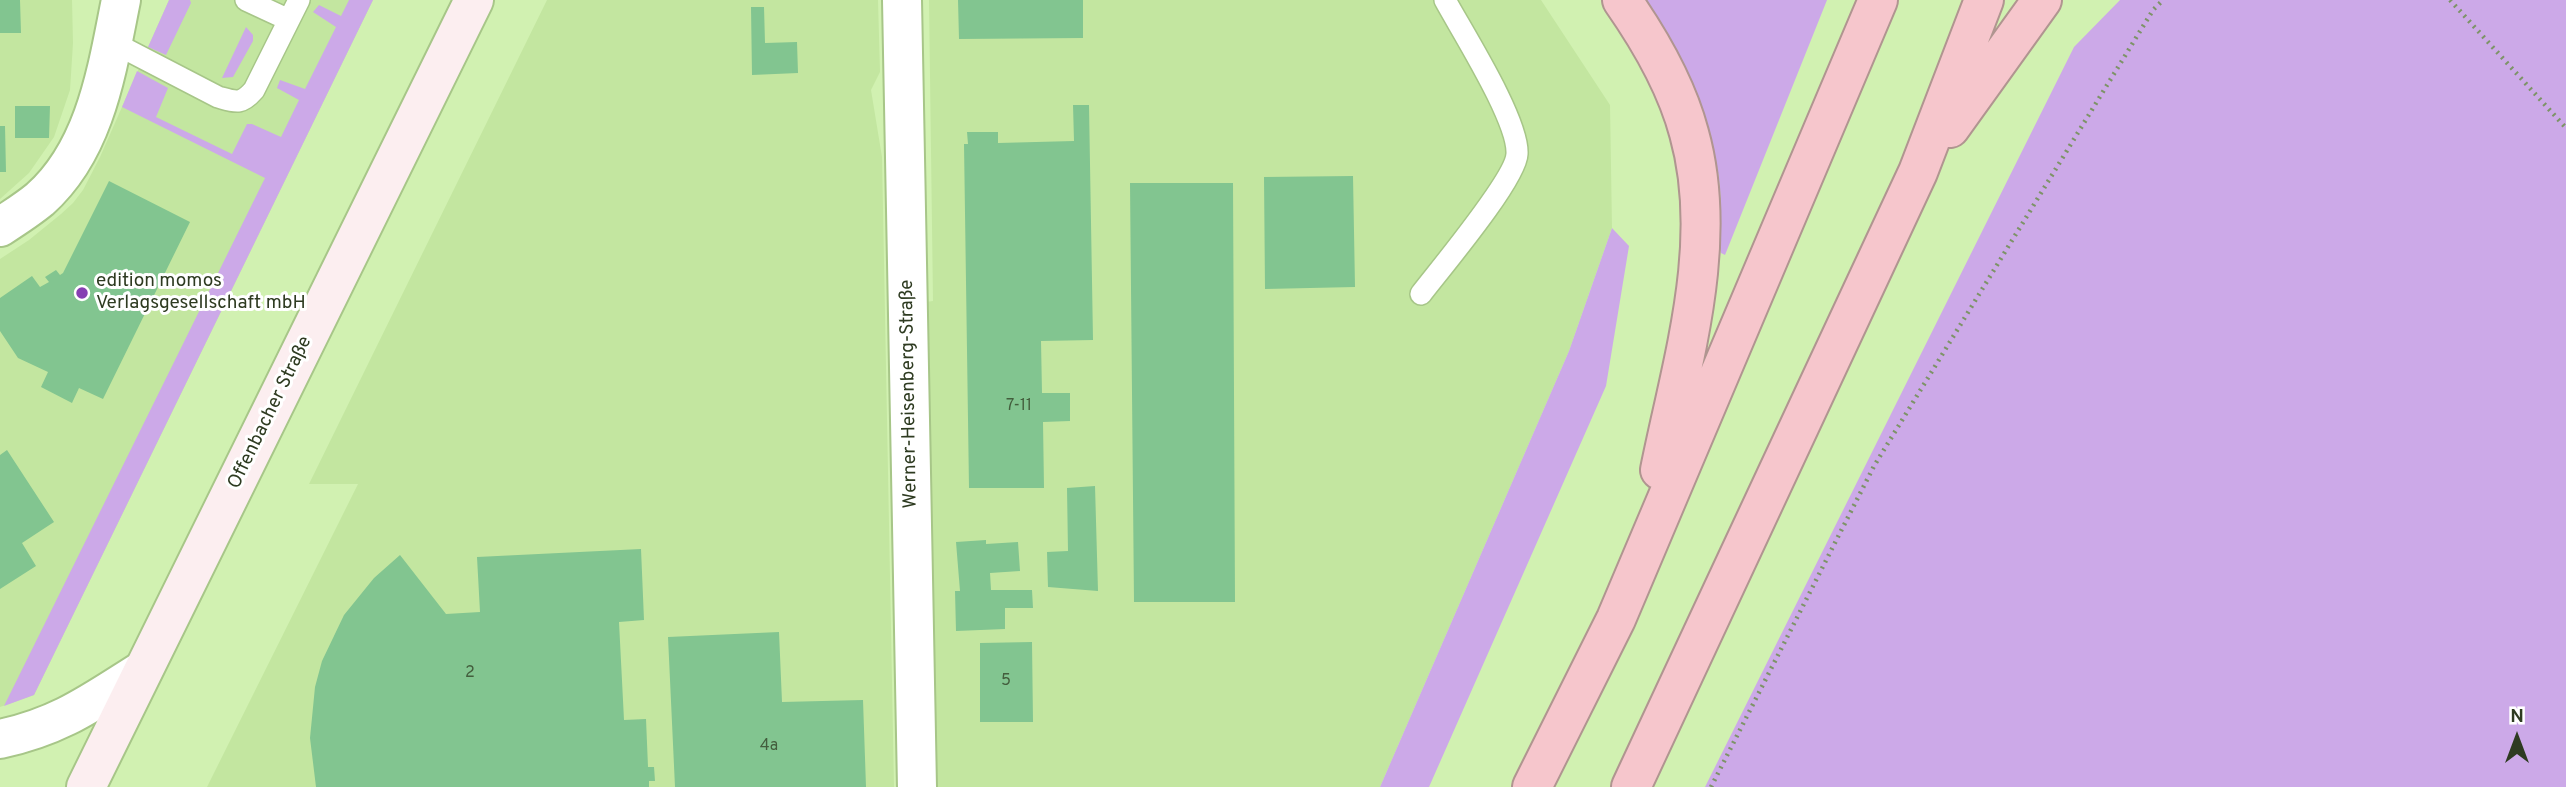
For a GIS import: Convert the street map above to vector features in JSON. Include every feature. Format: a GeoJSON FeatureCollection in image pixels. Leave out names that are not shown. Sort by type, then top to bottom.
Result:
{"type":"FeatureCollection","features":[{"type":"Feature","properties":{"kind":"highway"},"geometry":{"type":"LineString","coordinates":[[1622,0],[1642,29],[1677,98],[1689,134],[1700,205],[1700,250],[1693,307],[1643,552]]}},
{"type":"Feature","properties":{"kind":"highway"},"geometry":{"type":"LineString","coordinates":[[1532,787],[1616,619],[1878,0]]}},
{"type":"Feature","properties":{"kind":"highway"},"geometry":{"type":"LineString","coordinates":[[1630,787],[1918,172],[1984,0]]}},
{"type":"Feature","properties":{"kind":"highway"},"geometry":{"type":"LineString","coordinates":[[1918,172],[2042,0]]}},
{"type":"Feature","properties":{"kind":"main road","name":"Offenbacher Straße"},"geometry":{"type":"LineString","coordinates":[[86,787],[474,0]]}},
{"type":"Feature","properties":{"kind":"street"},"geometry":{"type":"LineString","coordinates":[[0,227],[41,198],[76,154],[98,100],[121,0]]}},
{"type":"Feature","properties":{"kind":"street","name":"Werner-Heisenberg-Straße"},"geometry":{"type":"LineString","coordinates":[[902,0],[918,787]]}},
{"type":"Feature","properties":{"kind":"street"},"geometry":{"type":"LineString","coordinates":[[0,739],[46,727],[72,716],[143,670]]}},
{"type":"Feature","properties":{"kind":"lane"},"geometry":{"type":"LineString","coordinates":[[246,0],[289,20]]}},
{"type":"Feature","properties":{"kind":"lane"},"geometry":{"type":"LineString","coordinates":[[112,43],[218,97],[235,102],[246,99],[254,90],[299,0]]}},
{"type":"Feature","properties":{"kind":"lane"},"geometry":{"type":"LineString","coordinates":[[1422,294],[1507,180],[1518,155],[1513,124],[1445,0]]}},
{"type":"Feature","properties":{"kind":"path"},"geometry":{"type":"LineString","coordinates":[[1711,787],[1874,466],[2153,10],[2163,0]]}},
{"type":"Feature","properties":{"kind":"path"},"geometry":{"type":"LineString","coordinates":[[2450,0],[2566,128]]}},
{"type":"Feature","properties":{"kind":"shaded area"},"geometry":{"type":"Polygon","coordinates":[[[0,0],[72,0],[73,43],[70,90],[54,137],[29,173],[0,199],[0,0]]]}},
{"type":"Feature","properties":{"kind":"shaded area"},"geometry":{"type":"Polygon","coordinates":[[[169,0],[373,0],[34,695],[0,707],[0,259],[61,214],[83,190],[169,0]]]}},
{"type":"Feature","properties":{"kind":"shaded area"},"geometry":{"type":"Polygon","coordinates":[[[169,0],[190,0],[191,3],[166,55],[148,47],[169,0]]]}},
{"type":"Feature","properties":{"kind":"shaded area"},"geometry":{"type":"Polygon","coordinates":[[[349,0],[373,0],[34,695],[4,706],[265,178],[122,107],[137,71],[168,88],[156,117],[232,154],[247,124],[281,137],[299,100],[277,88],[280,80],[305,89],[336,27],[313,12],[319,5],[341,16],[349,0]]]}},
{"type":"Feature","properties":{"kind":"shaded area"},"geometry":{"type":"Polygon","coordinates":[[[547,0],[878,0],[880,72],[871,90],[882,157],[894,787],[207,787],[358,484],[309,484],[547,0]]]}},
{"type":"Feature","properties":{"kind":"shaded area"},"geometry":{"type":"Polygon","coordinates":[[[929,0],[1541,0],[1610,105],[1612,228],[1569,351],[1380,787],[937,787],[926,302],[933,301],[929,0]]]}},
{"type":"Feature","properties":{"kind":"shaded area"},"geometry":{"type":"Polygon","coordinates":[[[1644,0],[1827,0],[1725,255],[1720,248],[1721,200],[1718,172],[1707,126],[1681,61],[1644,0]]]}},
{"type":"Feature","properties":{"kind":"shaded area"},"geometry":{"type":"Polygon","coordinates":[[[2120,0],[2566,0],[2566,787],[1705,787],[2074,47],[2120,0]]]}},
{"type":"Feature","properties":{"kind":"shaded area"},"geometry":{"type":"Polygon","coordinates":[[[246,27],[253,35],[253,41],[233,77],[222,78],[246,27]]]}},
{"type":"Feature","properties":{"kind":"shaded area"},"geometry":{"type":"Polygon","coordinates":[[[1612,228],[1629,246],[1606,386],[1429,787],[1380,787],[1569,351],[1612,228]]]}},
{"type":"Feature","properties":{"kind":"building"},"geometry":{"type":"Polygon","coordinates":[[[0,0],[20,0],[21,33],[0,33],[0,0]]]}},
{"type":"Feature","properties":{"kind":"building"},"geometry":{"type":"Polygon","coordinates":[[[958,0],[1083,0],[1083,38],[959,39],[958,0]]]}},
{"type":"Feature","properties":{"kind":"building"},"geometry":{"type":"Polygon","coordinates":[[[751,7],[764,7],[765,43],[797,42],[798,73],[752,75],[751,7]]]}},
{"type":"Feature","properties":{"kind":"building"},"geometry":{"type":"Polygon","coordinates":[[[1073,105],[1089,105],[1093,340],[1041,341],[1042,393],[1070,393],[1070,421],[1043,422],[1044,488],[969,488],[964,144],[968,144],[967,132],[998,132],[998,143],[1074,141],[1073,105]]]}},
{"type":"Feature","properties":{"kind":"building"},"geometry":{"type":"Polygon","coordinates":[[[15,106],[50,106],[49,138],[15,138],[15,106]]]}},
{"type":"Feature","properties":{"kind":"building"},"geometry":{"type":"Polygon","coordinates":[[[0,126],[5,126],[6,172],[0,172],[0,126]]]}},
{"type":"Feature","properties":{"kind":"building"},"geometry":{"type":"Polygon","coordinates":[[[1353,176],[1355,287],[1265,289],[1264,177],[1353,176]]]}},
{"type":"Feature","properties":{"kind":"building","name":"edition momos Verlagsgesellschaft mbH"},"geometry":{"type":"Polygon","coordinates":[[[109,181],[190,222],[103,399],[79,388],[72,403],[41,387],[48,372],[18,358],[0,331],[0,298],[32,276],[40,287],[49,282],[45,277],[56,270],[60,275],[63,273],[109,181]]]}},
{"type":"Feature","properties":{"kind":"building"},"geometry":{"type":"Polygon","coordinates":[[[1130,183],[1233,183],[1235,602],[1134,602],[1130,183]]]}},
{"type":"Feature","properties":{"kind":"building"},"geometry":{"type":"Polygon","coordinates":[[[7,450],[54,522],[22,543],[36,566],[0,589],[0,455],[7,450]]]}},
{"type":"Feature","properties":{"kind":"building"},"geometry":{"type":"Polygon","coordinates":[[[1095,486],[1098,591],[1048,587],[1047,552],[1068,551],[1067,488],[1095,486]]]}},
{"type":"Feature","properties":{"kind":"building"},"geometry":{"type":"Polygon","coordinates":[[[986,540],[986,544],[1018,542],[1020,571],[990,573],[991,590],[1032,590],[1033,608],[1005,608],[1005,629],[956,631],[955,591],[960,591],[956,542],[986,540]]]}},
{"type":"Feature","properties":{"kind":"building"},"geometry":{"type":"Polygon","coordinates":[[[641,549],[644,620],[619,622],[624,720],[646,719],[648,767],[654,767],[655,781],[649,781],[649,787],[316,787],[310,738],[315,687],[322,661],[344,615],[374,578],[400,555],[446,614],[480,612],[477,557],[641,549]]]}},
{"type":"Feature","properties":{"kind":"building"},"geometry":{"type":"Polygon","coordinates":[[[779,632],[782,702],[863,700],[866,787],[675,787],[668,637],[779,632]]]}},
{"type":"Feature","properties":{"kind":"building"},"geometry":{"type":"Polygon","coordinates":[[[1032,642],[1033,722],[980,722],[980,643],[1032,642]]]}},
{"type":"Feature","properties":{"kind":"place","name":"edition momos Verlagsgesellschaft mbH"},"geometry":{"type":"Point","coordinates":[82,293]}}]}
